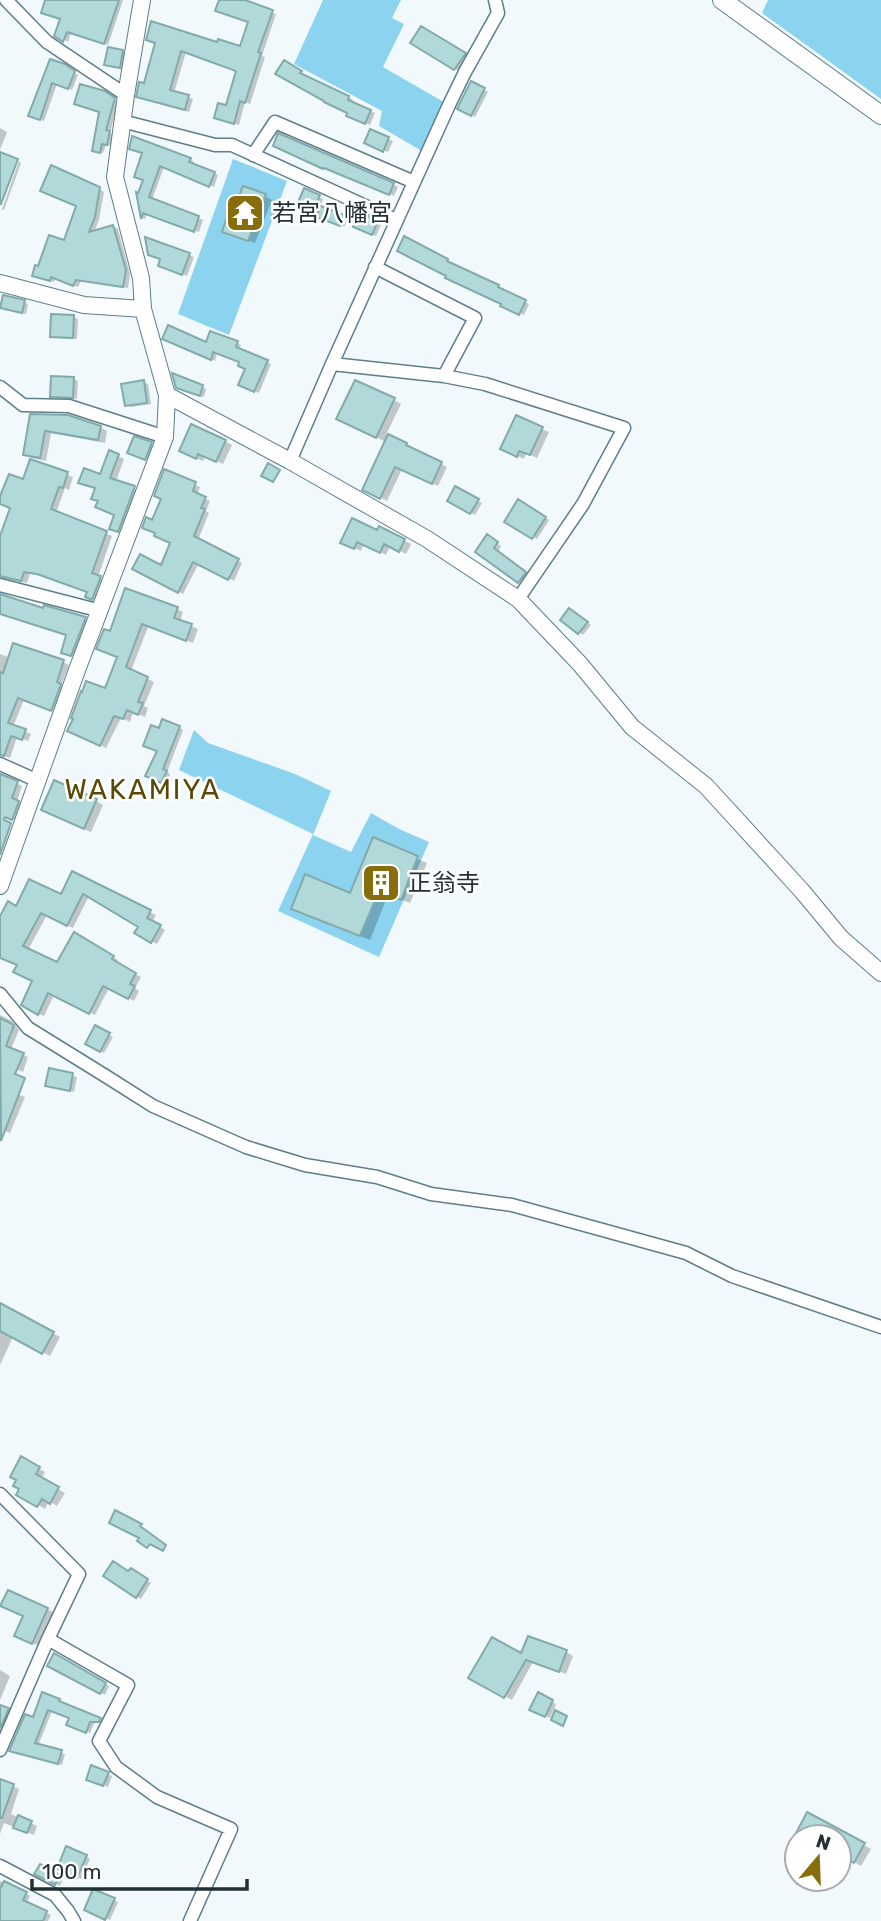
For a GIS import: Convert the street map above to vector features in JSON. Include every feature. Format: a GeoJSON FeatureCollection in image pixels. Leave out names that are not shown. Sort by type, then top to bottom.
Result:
{"type":"FeatureCollection","features":[{"type":"Feature","properties":{"kind":"main road"},"geometry":{"type":"LineString","coordinates":[[722,0],[881,115]]}},
{"type":"Feature","properties":{"kind":"street"},"geometry":{"type":"LineString","coordinates":[[6,0],[47,42],[126,95]]}},
{"type":"Feature","properties":{"kind":"street"},"geometry":{"type":"LineString","coordinates":[[0,886],[77,670],[165,437],[167,395],[143,309],[141,278],[115,177],[142,0]]}},
{"type":"Feature","properties":{"kind":"street"},"geometry":{"type":"LineString","coordinates":[[290,461],[396,220],[465,72],[498,13],[495,0]]}},
{"type":"Feature","properties":{"kind":"street"},"geometry":{"type":"LineString","coordinates":[[122,121],[215,145],[232,145],[396,220]]}},
{"type":"Feature","properties":{"kind":"street"},"geometry":{"type":"LineString","coordinates":[[253,155],[275,122],[414,182]]}},
{"type":"Feature","properties":{"kind":"street"},"geometry":{"type":"LineString","coordinates":[[375,267],[475,318],[444,376]]}},
{"type":"Feature","properties":{"kind":"street"},"geometry":{"type":"LineString","coordinates":[[0,283],[84,305],[143,309]]}},
{"type":"Feature","properties":{"kind":"street"},"geometry":{"type":"LineString","coordinates":[[332,364],[444,376],[485,384],[624,428],[583,504],[518,599]]}},
{"type":"Feature","properties":{"kind":"street"},"geometry":{"type":"LineString","coordinates":[[0,387],[23,405],[69,406],[165,437]]}},
{"type":"Feature","properties":{"kind":"street"},"geometry":{"type":"LineString","coordinates":[[167,395],[427,539],[518,599],[580,664],[632,727],[706,786],[841,938],[881,973]]}},
{"type":"Feature","properties":{"kind":"street"},"geometry":{"type":"LineString","coordinates":[[0,586],[101,611]]}},
{"type":"Feature","properties":{"kind":"street"},"geometry":{"type":"LineString","coordinates":[[0,764],[38,781]]}},
{"type":"Feature","properties":{"kind":"street"},"geometry":{"type":"LineString","coordinates":[[0,994],[28,1028],[93,1069],[153,1106],[246,1147],[305,1165],[377,1177],[431,1194],[512,1205],[685,1253],[732,1276],[881,1327]]}},
{"type":"Feature","properties":{"kind":"street"},"geometry":{"type":"LineString","coordinates":[[0,1494],[79,1574],[0,1750]]}},
{"type":"Feature","properties":{"kind":"street"},"geometry":{"type":"LineString","coordinates":[[48,1639],[128,1685],[99,1741],[117,1767],[157,1797],[231,1829],[190,1921]]}},
{"type":"Feature","properties":{"kind":"street"},"geometry":{"type":"LineString","coordinates":[[0,1866],[55,1895],[74,1921]]}},
{"type":"Feature","properties":{"kind":"shaded area"},"geometry":{"type":"Polygon","coordinates":[[[323,0],[401,0],[392,18],[404,24],[383,67],[449,105],[427,154],[379,126],[382,111],[294,64],[323,0]]]}},
{"type":"Feature","properties":{"kind":"shaded area"},"geometry":{"type":"Polygon","coordinates":[[[768,0],[881,0],[881,99],[762,13],[768,0]]]}},
{"type":"Feature","properties":{"kind":"shaded area"},"geometry":{"type":"Polygon","coordinates":[[[233,159],[287,181],[229,335],[178,314],[233,159]]]}},
{"type":"Feature","properties":{"kind":"shaded area"},"geometry":{"type":"Polygon","coordinates":[[[194,730],[208,743],[295,774],[331,791],[313,835],[351,852],[371,813],[429,842],[379,957],[278,911],[313,834],[179,770],[194,730]]]}},
{"type":"Feature","properties":{"kind":"building"},"geometry":{"type":"Polygon","coordinates":[[[45,0],[119,0],[104,44],[67,32],[63,42],[54,36],[60,19],[41,13],[45,0]]]}},
{"type":"Feature","properties":{"kind":"building"},"geometry":{"type":"Polygon","coordinates":[[[219,0],[245,0],[273,10],[258,52],[261,53],[245,103],[240,101],[234,124],[214,118],[218,103],[226,105],[236,71],[181,51],[170,90],[189,95],[185,110],[136,97],[139,82],[144,83],[155,43],[146,40],[151,21],[217,42],[218,39],[240,46],[248,22],[215,11],[219,0]]]}},
{"type":"Feature","properties":{"kind":"building"},"geometry":{"type":"Polygon","coordinates":[[[421,26],[466,53],[454,70],[410,43],[421,26]]]}},
{"type":"Feature","properties":{"kind":"building"},"geometry":{"type":"Polygon","coordinates":[[[108,47],[123,50],[120,68],[104,65],[108,47]]]}},
{"type":"Feature","properties":{"kind":"building"},"geometry":{"type":"Polygon","coordinates":[[[50,59],[75,71],[68,89],[52,83],[40,120],[28,116],[50,59]]]}},
{"type":"Feature","properties":{"kind":"building"},"geometry":{"type":"Polygon","coordinates":[[[284,60],[302,71],[300,73],[349,96],[348,100],[371,110],[365,124],[346,116],[347,113],[275,74],[284,60]]]}},
{"type":"Feature","properties":{"kind":"building"},"geometry":{"type":"Polygon","coordinates":[[[471,81],[485,88],[471,116],[457,109],[471,81]]]}},
{"type":"Feature","properties":{"kind":"building"},"geometry":{"type":"Polygon","coordinates":[[[80,84],[105,91],[115,98],[106,130],[110,131],[107,145],[102,144],[100,153],[92,151],[99,112],[74,104],[80,84]]]}},
{"type":"Feature","properties":{"kind":"building"},"geometry":{"type":"Polygon","coordinates":[[[370,129],[389,137],[383,152],[364,143],[370,129]]]}},
{"type":"Feature","properties":{"kind":"building"},"geometry":{"type":"Polygon","coordinates":[[[278,133],[394,183],[389,195],[273,146],[278,133]]]}},
{"type":"Feature","properties":{"kind":"building"},"geometry":{"type":"Polygon","coordinates":[[[132,136],[191,158],[189,162],[215,172],[209,187],[160,166],[149,197],[199,216],[194,232],[143,213],[141,219],[136,192],[138,193],[143,180],[134,177],[142,153],[129,149],[132,136]]]}},
{"type":"Feature","properties":{"kind":"building"},"geometry":{"type":"Polygon","coordinates":[[[0,152],[18,159],[1,204],[0,203],[0,152]]]}},
{"type":"Feature","properties":{"kind":"building"},"geometry":{"type":"Polygon","coordinates":[[[51,165],[100,187],[95,217],[89,232],[113,225],[126,270],[123,287],[76,280],[73,286],[51,277],[50,281],[32,276],[49,235],[64,240],[76,206],[40,191],[51,165]]]}},
{"type":"Feature","properties":{"kind":"building","name":"若宮八幡宮"},"geometry":{"type":"Polygon","coordinates":[[[243,186],[266,194],[248,241],[222,232],[243,186]]]}},
{"type":"Feature","properties":{"kind":"building"},"geometry":{"type":"Polygon","coordinates":[[[304,188],[320,195],[312,214],[296,207],[304,188]]]}},
{"type":"Feature","properties":{"kind":"building"},"geometry":{"type":"Polygon","coordinates":[[[321,206],[344,215],[340,226],[316,217],[321,206]]]}},
{"type":"Feature","properties":{"kind":"building"},"geometry":{"type":"Polygon","coordinates":[[[359,213],[378,221],[372,235],[353,227],[359,213]]]}},
{"type":"Feature","properties":{"kind":"building"},"geometry":{"type":"Polygon","coordinates":[[[404,236],[448,259],[447,261],[526,300],[519,315],[397,251],[404,236]]]}},
{"type":"Feature","properties":{"kind":"building"},"geometry":{"type":"Polygon","coordinates":[[[145,237],[190,253],[182,275],[158,266],[160,259],[148,255],[145,237]]]}},
{"type":"Feature","properties":{"kind":"building"},"geometry":{"type":"Polygon","coordinates":[[[3,295],[25,300],[22,313],[0,308],[3,295]]]}},
{"type":"Feature","properties":{"kind":"building"},"geometry":{"type":"Polygon","coordinates":[[[51,314],[74,315],[73,338],[50,337],[51,314]]]}},
{"type":"Feature","properties":{"kind":"building"},"geometry":{"type":"Polygon","coordinates":[[[168,325],[206,342],[210,331],[238,341],[236,347],[268,360],[254,392],[238,385],[245,369],[238,366],[239,362],[213,352],[211,360],[162,339],[168,325]]]}},
{"type":"Feature","properties":{"kind":"building"},"geometry":{"type":"Polygon","coordinates":[[[172,373],[203,385],[200,396],[176,388],[172,373]]]}},
{"type":"Feature","properties":{"kind":"building"},"geometry":{"type":"Polygon","coordinates":[[[51,376],[74,377],[73,398],[50,397],[51,376]]]}},
{"type":"Feature","properties":{"kind":"building"},"geometry":{"type":"Polygon","coordinates":[[[144,380],[147,403],[125,406],[121,384],[144,380]]]}},
{"type":"Feature","properties":{"kind":"building"},"geometry":{"type":"Polygon","coordinates":[[[355,380],[395,398],[376,438],[336,419],[355,380]]]}},
{"type":"Feature","properties":{"kind":"building"},"geometry":{"type":"Polygon","coordinates":[[[30,414],[68,415],[101,426],[98,440],[45,431],[40,458],[23,455],[30,414]]]}},
{"type":"Feature","properties":{"kind":"building"},"geometry":{"type":"Polygon","coordinates":[[[516,415],[543,427],[530,455],[519,451],[517,457],[500,449],[516,415]]]}},
{"type":"Feature","properties":{"kind":"building"},"geometry":{"type":"Polygon","coordinates":[[[191,424],[226,440],[216,462],[198,454],[196,459],[179,451],[191,424]]]}},
{"type":"Feature","properties":{"kind":"building"},"geometry":{"type":"Polygon","coordinates":[[[388,434],[442,462],[432,484],[395,467],[380,499],[362,490],[388,434]]]}},
{"type":"Feature","properties":{"kind":"building"},"geometry":{"type":"Polygon","coordinates":[[[134,436],[152,442],[145,460],[127,453],[134,436]]]}},
{"type":"Feature","properties":{"kind":"building"},"geometry":{"type":"Polygon","coordinates":[[[109,450],[119,454],[110,478],[135,486],[118,532],[109,529],[114,515],[95,507],[98,501],[91,499],[95,488],[78,483],[84,468],[100,474],[109,450]]]}},
{"type":"Feature","properties":{"kind":"building"},"geometry":{"type":"Polygon","coordinates":[[[30,459],[68,472],[63,488],[59,487],[51,509],[107,531],[92,573],[101,576],[92,600],[85,597],[87,592],[37,574],[24,572],[21,581],[0,576],[0,536],[10,508],[0,504],[0,496],[9,474],[23,479],[30,459]]]}},
{"type":"Feature","properties":{"kind":"building"},"geometry":{"type":"Polygon","coordinates":[[[268,463],[280,470],[273,482],[261,476],[268,463]]]}},
{"type":"Feature","properties":{"kind":"building"},"geometry":{"type":"Polygon","coordinates":[[[164,469],[196,482],[193,491],[206,497],[201,508],[205,509],[194,536],[239,559],[228,580],[193,562],[178,593],[132,569],[140,554],[161,565],[170,543],[142,528],[146,517],[152,520],[161,499],[154,496],[164,469]]]}},
{"type":"Feature","properties":{"kind":"building"},"geometry":{"type":"Polygon","coordinates":[[[455,486],[479,499],[470,514],[447,501],[455,486]]]}},
{"type":"Feature","properties":{"kind":"building"},"geometry":{"type":"Polygon","coordinates":[[[518,499],[546,517],[532,539],[504,522],[518,499]]]}},
{"type":"Feature","properties":{"kind":"building"},"geometry":{"type":"Polygon","coordinates":[[[352,518],[377,530],[379,526],[405,539],[399,552],[384,544],[380,553],[357,542],[354,549],[340,543],[352,518]]]}},
{"type":"Feature","properties":{"kind":"building"},"geometry":{"type":"Polygon","coordinates":[[[487,534],[498,542],[494,548],[526,572],[518,583],[475,552],[487,534]]]}},
{"type":"Feature","properties":{"kind":"building"},"geometry":{"type":"Polygon","coordinates":[[[125,588],[178,607],[174,618],[192,624],[186,641],[142,624],[126,667],[148,677],[138,702],[143,703],[138,715],[127,710],[123,719],[114,716],[100,746],[67,731],[86,681],[105,688],[117,657],[96,649],[104,629],[110,631],[125,588]]]}},
{"type":"Feature","properties":{"kind":"building"},"geometry":{"type":"Polygon","coordinates":[[[0,594],[43,608],[44,605],[86,617],[71,656],[61,653],[66,635],[0,614],[0,594]]]}},
{"type":"Feature","properties":{"kind":"building"},"geometry":{"type":"Polygon","coordinates":[[[569,608],[588,622],[578,634],[560,620],[569,608]]]}},
{"type":"Feature","properties":{"kind":"building"},"geometry":{"type":"Polygon","coordinates":[[[13,643],[64,660],[57,682],[61,684],[51,711],[18,698],[8,723],[26,729],[22,740],[11,736],[4,756],[0,755],[0,672],[3,673],[13,643]]]}},
{"type":"Feature","properties":{"kind":"building"},"geometry":{"type":"Polygon","coordinates":[[[162,719],[180,726],[163,769],[167,771],[161,783],[145,776],[157,751],[143,746],[151,725],[159,728],[162,719]]]}},
{"type":"Feature","properties":{"kind":"building"},"geometry":{"type":"Polygon","coordinates":[[[0,774],[18,781],[12,798],[19,801],[12,820],[5,817],[4,820],[11,823],[0,855],[0,774]]]}},
{"type":"Feature","properties":{"kind":"building"},"geometry":{"type":"Polygon","coordinates":[[[54,780],[97,799],[84,829],[41,810],[54,780]]]}},
{"type":"Feature","properties":{"kind":"building","name":"正翁寺"},"geometry":{"type":"Polygon","coordinates":[[[373,837],[418,856],[401,900],[379,891],[360,936],[291,909],[305,874],[350,893],[373,837]]]}},
{"type":"Feature","properties":{"kind":"building"},"geometry":{"type":"Polygon","coordinates":[[[72,871],[151,910],[147,918],[161,925],[151,943],[134,933],[138,927],[83,894],[67,926],[41,913],[23,946],[57,962],[74,932],[136,973],[130,984],[135,986],[128,999],[103,986],[89,1014],[48,993],[38,1015],[21,1005],[32,981],[13,972],[17,965],[0,958],[0,916],[8,901],[16,906],[29,879],[61,894],[72,871]]]}},
{"type":"Feature","properties":{"kind":"building"},"geometry":{"type":"Polygon","coordinates":[[[0,1018],[14,1025],[6,1046],[24,1053],[15,1074],[25,1078],[1,1141],[0,1018]]]}},
{"type":"Feature","properties":{"kind":"building"},"geometry":{"type":"Polygon","coordinates":[[[95,1025],[110,1033],[100,1052],[85,1044],[95,1025]]]}},
{"type":"Feature","properties":{"kind":"building"},"geometry":{"type":"Polygon","coordinates":[[[49,1068],[73,1073],[70,1091],[45,1086],[49,1068]]]}},
{"type":"Feature","properties":{"kind":"building"},"geometry":{"type":"Polygon","coordinates":[[[0,1303],[54,1332],[42,1354],[0,1331],[0,1303]]]}},
{"type":"Feature","properties":{"kind":"building"},"geometry":{"type":"Polygon","coordinates":[[[21,1456],[40,1467],[36,1474],[59,1487],[50,1504],[42,1499],[37,1507],[16,1495],[19,1489],[13,1486],[16,1480],[10,1477],[21,1456]]]}},
{"type":"Feature","properties":{"kind":"building"},"geometry":{"type":"Polygon","coordinates":[[[115,1510],[142,1524],[140,1526],[166,1545],[163,1551],[150,1544],[147,1548],[137,1541],[139,1538],[109,1523],[115,1510]]]}},
{"type":"Feature","properties":{"kind":"building"},"geometry":{"type":"Polygon","coordinates":[[[113,1561],[148,1579],[136,1598],[103,1576],[113,1561]]]}},
{"type":"Feature","properties":{"kind":"building"},"geometry":{"type":"Polygon","coordinates":[[[8,1590],[48,1608],[32,1644],[14,1636],[23,1616],[0,1606],[8,1590]]]}},
{"type":"Feature","properties":{"kind":"building"},"geometry":{"type":"Polygon","coordinates":[[[528,1636],[567,1650],[559,1672],[526,1660],[504,1698],[468,1678],[492,1637],[521,1653],[528,1636]]]}},
{"type":"Feature","properties":{"kind":"building"},"geometry":{"type":"Polygon","coordinates":[[[54,1653],[106,1683],[100,1694],[47,1666],[54,1653]]]}},
{"type":"Feature","properties":{"kind":"building"},"geometry":{"type":"Polygon","coordinates":[[[42,1692],[101,1718],[99,1722],[90,1722],[86,1733],[66,1725],[69,1718],[48,1710],[35,1743],[62,1750],[58,1764],[9,1751],[25,1714],[33,1717],[42,1692]]]}},
{"type":"Feature","properties":{"kind":"building"},"geometry":{"type":"Polygon","coordinates":[[[538,1692],[553,1700],[545,1717],[529,1710],[538,1692]]]}},
{"type":"Feature","properties":{"kind":"building"},"geometry":{"type":"Polygon","coordinates":[[[0,1705],[9,1708],[1,1727],[0,1726],[0,1705]]]}},
{"type":"Feature","properties":{"kind":"building"},"geometry":{"type":"Polygon","coordinates":[[[555,1710],[567,1716],[563,1726],[551,1720],[555,1710]]]}},
{"type":"Feature","properties":{"kind":"building"},"geometry":{"type":"Polygon","coordinates":[[[91,1765],[109,1772],[103,1786],[86,1780],[91,1765]]]}},
{"type":"Feature","properties":{"kind":"building"},"geometry":{"type":"Polygon","coordinates":[[[0,1779],[14,1784],[2,1818],[0,1818],[0,1779]]]}},
{"type":"Feature","properties":{"kind":"building"},"geometry":{"type":"Polygon","coordinates":[[[807,1812],[828,1823],[801,1823],[807,1812]]]}},
{"type":"Feature","properties":{"kind":"building"},"geometry":{"type":"Polygon","coordinates":[[[18,1815],[32,1821],[27,1833],[13,1828],[18,1815]]]}},
{"type":"Feature","properties":{"kind":"building"},"geometry":{"type":"Polygon","coordinates":[[[853,1837],[865,1843],[853,1862],[853,1837]]]}},
{"type":"Feature","properties":{"kind":"building"},"geometry":{"type":"Polygon","coordinates":[[[66,1846],[87,1855],[77,1878],[57,1869],[66,1846]]]}},
{"type":"Feature","properties":{"kind":"building"},"geometry":{"type":"Polygon","coordinates":[[[40,1864],[60,1875],[55,1885],[34,1874],[40,1864]]]}},
{"type":"Feature","properties":{"kind":"building"},"geometry":{"type":"Polygon","coordinates":[[[4,1881],[27,1892],[23,1900],[47,1911],[43,1921],[0,1921],[0,1889],[4,1881]]]}},
{"type":"Feature","properties":{"kind":"building"},"geometry":{"type":"Polygon","coordinates":[[[93,1889],[115,1898],[105,1920],[84,1910],[93,1889]]]}},
{"type":"Feature","properties":{"kind":"place","name":"若宮八幡宮"},"geometry":{"type":"Point","coordinates":[245,213]}},
{"type":"Feature","properties":{"kind":"place","name":"正翁寺"},"geometry":{"type":"Point","coordinates":[381,883]}},
{"type":"Feature","properties":{"kind":"district","name":"WAKAMIYA"},"geometry":{"type":"Point","coordinates":[143,789]}}]}
